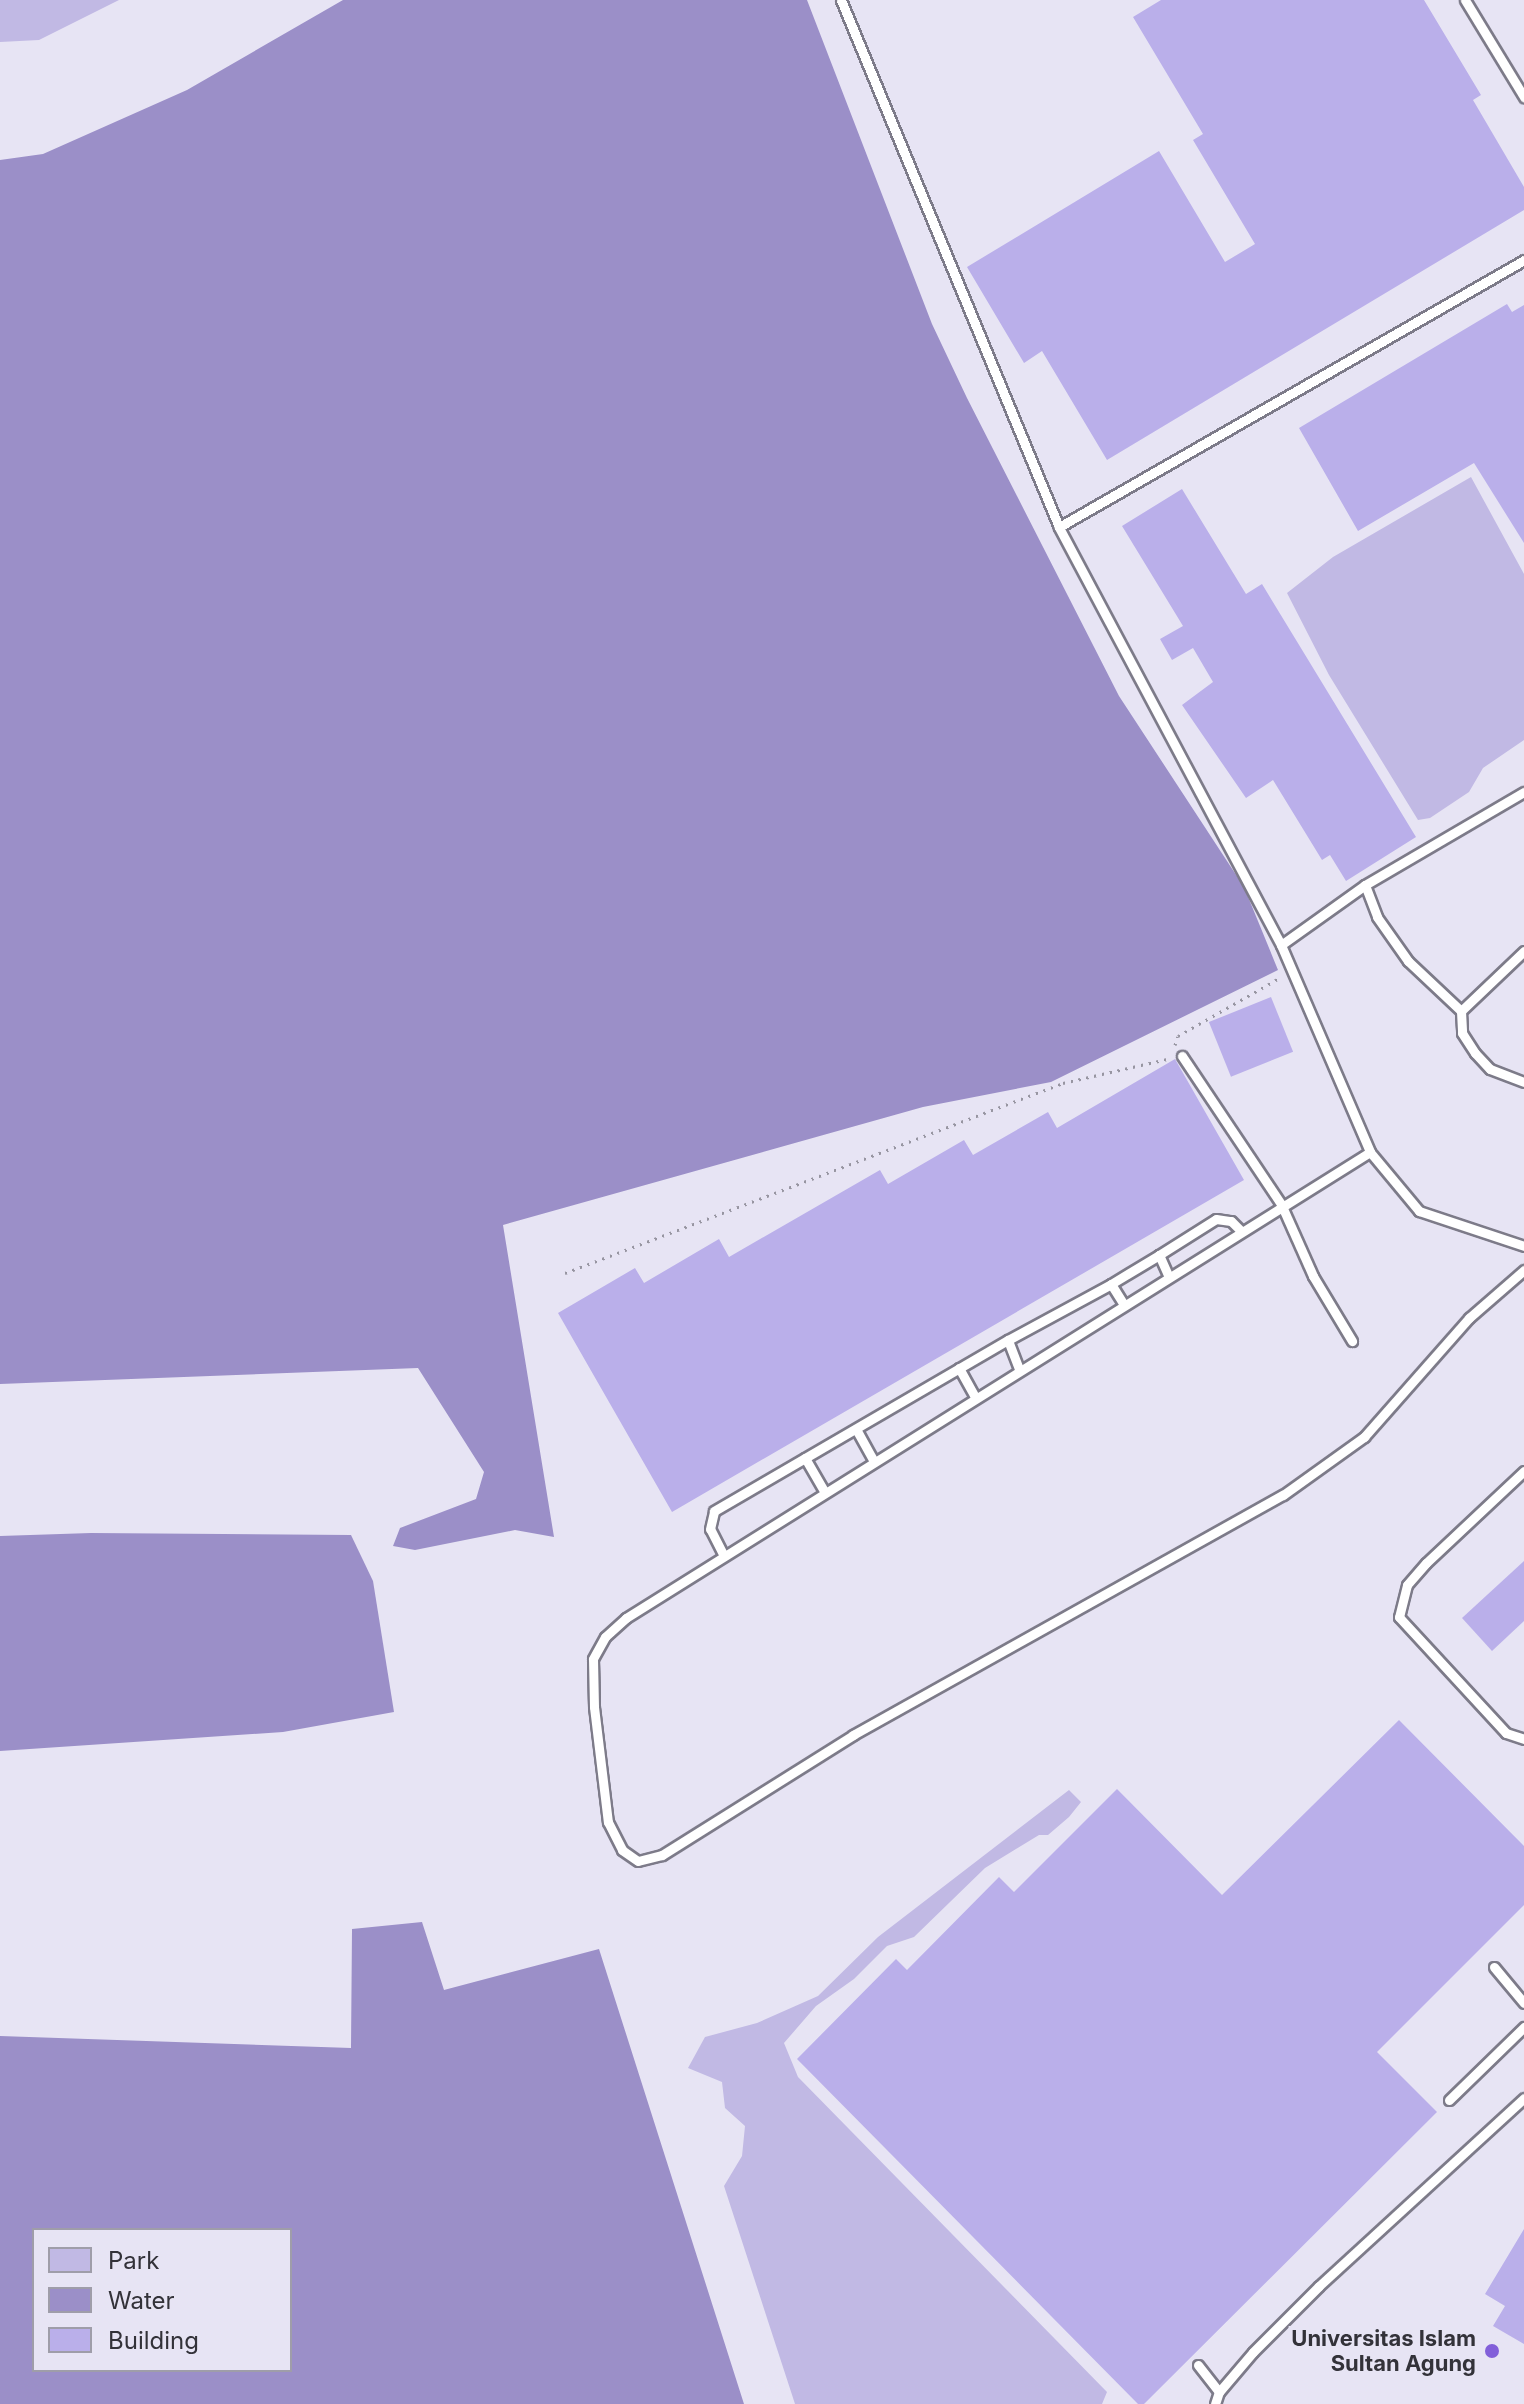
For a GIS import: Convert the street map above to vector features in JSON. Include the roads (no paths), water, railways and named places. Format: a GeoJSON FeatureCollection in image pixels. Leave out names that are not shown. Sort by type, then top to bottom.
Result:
{"type":"FeatureCollection","features":[{"type":"Feature","properties":{"kind":"lane"},"geometry":{"type":"LineString","coordinates":[[841,0],[1059,527],[1294,970],[1370,1152],[1419,1211],[1524,1246]]}},
{"type":"Feature","properties":{"kind":"lane"},"geometry":{"type":"LineString","coordinates":[[1465,0],[1524,97]]}},
{"type":"Feature","properties":{"kind":"lane"},"geometry":{"type":"LineString","coordinates":[[1059,527],[1524,260]]}},
{"type":"Feature","properties":{"kind":"lane"},"geometry":{"type":"LineString","coordinates":[[1281,945],[1365,885],[1524,792]]}},
{"type":"Feature","properties":{"kind":"lane"},"geometry":{"type":"LineString","coordinates":[[1365,885],[1377,917],[1408,961],[1461,1011],[1462,1033],[1475,1053],[1490,1069],[1524,1082]]}},
{"type":"Feature","properties":{"kind":"lane"},"geometry":{"type":"LineString","coordinates":[[1461,1011],[1524,951]]}},
{"type":"Feature","properties":{"kind":"lane"},"geometry":{"type":"LineString","coordinates":[[1182,1056],[1281,1204],[1313,1276],[1352,1341]]}},
{"type":"Feature","properties":{"kind":"lane"},"geometry":{"type":"LineString","coordinates":[[1370,1152],[1281,1204],[626,1618],[605,1637],[593,1659],[594,1707],[608,1822],[622,1850],[638,1861],[662,1855],[853,1735],[1283,1495],[1364,1437],[1469,1318],[1524,1270]]}},
{"type":"Feature","properties":{"kind":"lane"},"geometry":{"type":"LineString","coordinates":[[724,1556],[710,1529],[714,1511],[959,1368],[1111,1284],[1216,1219],[1231,1221],[1240,1230]]}},
{"type":"Feature","properties":{"kind":"lane"},"geometry":{"type":"LineString","coordinates":[[1159,1255],[1168,1275]]}},
{"type":"Feature","properties":{"kind":"lane"},"geometry":{"type":"LineString","coordinates":[[1111,1284],[1123,1303]]}},
{"type":"Feature","properties":{"kind":"lane"},"geometry":{"type":"LineString","coordinates":[[1008,1340],[1019,1369]]}},
{"type":"Feature","properties":{"kind":"lane"},"geometry":{"type":"LineString","coordinates":[[959,1368],[975,1397]]}},
{"type":"Feature","properties":{"kind":"lane"},"geometry":{"type":"LineString","coordinates":[[856,1429],[874,1461]]}},
{"type":"Feature","properties":{"kind":"lane"},"geometry":{"type":"LineString","coordinates":[[805,1458],[825,1492]]}},
{"type":"Feature","properties":{"kind":"lane"},"geometry":{"type":"LineString","coordinates":[[1524,1471],[1426,1563],[1407,1585],[1399,1617],[1506,1733],[1524,1739]]}},
{"type":"Feature","properties":{"kind":"lane"},"geometry":{"type":"LineString","coordinates":[[1494,1967],[1524,2003]]}},
{"type":"Feature","properties":{"kind":"lane"},"geometry":{"type":"LineString","coordinates":[[1449,2100],[1524,2027]]}},
{"type":"Feature","properties":{"kind":"lane"},"geometry":{"type":"LineString","coordinates":[[1215,2404],[1219,2392],[1340,2266],[1524,2098]]}},
{"type":"Feature","properties":{"kind":"lane"},"geometry":{"type":"LineString","coordinates":[[1198,2365],[1219,2392]]}},
{"type":"Feature","properties":{"kind":"water"},"geometry":{"type":"Polygon","coordinates":[[[343,0],[807,0],[932,324],[967,398],[1119,696],[1244,887],[1278,970],[1051,1082],[923,1107],[503,1225],[554,1537],[515,1530],[415,1550],[393,1546],[400,1528],[476,1499],[484,1472],[418,1368],[0,1384],[0,160],[43,154],[187,90],[343,0]]]}},
{"type":"Feature","properties":{"kind":"water"},"geometry":{"type":"Polygon","coordinates":[[[91,1533],[351,1535],[373,1581],[394,1712],[283,1732],[0,1751],[0,1536],[91,1533]]]}},
{"type":"Feature","properties":{"kind":"water"},"geometry":{"type":"Polygon","coordinates":[[[422,1922],[444,1990],[599,1949],[744,2404],[0,2404],[0,2036],[351,2048],[352,1929],[422,1922]]]}},
{"type":"Feature","properties":{"kind":"place","name":"Universitas Islam Sultan Agung"},"geometry":{"type":"Point","coordinates":[1492,2351]}}]}
